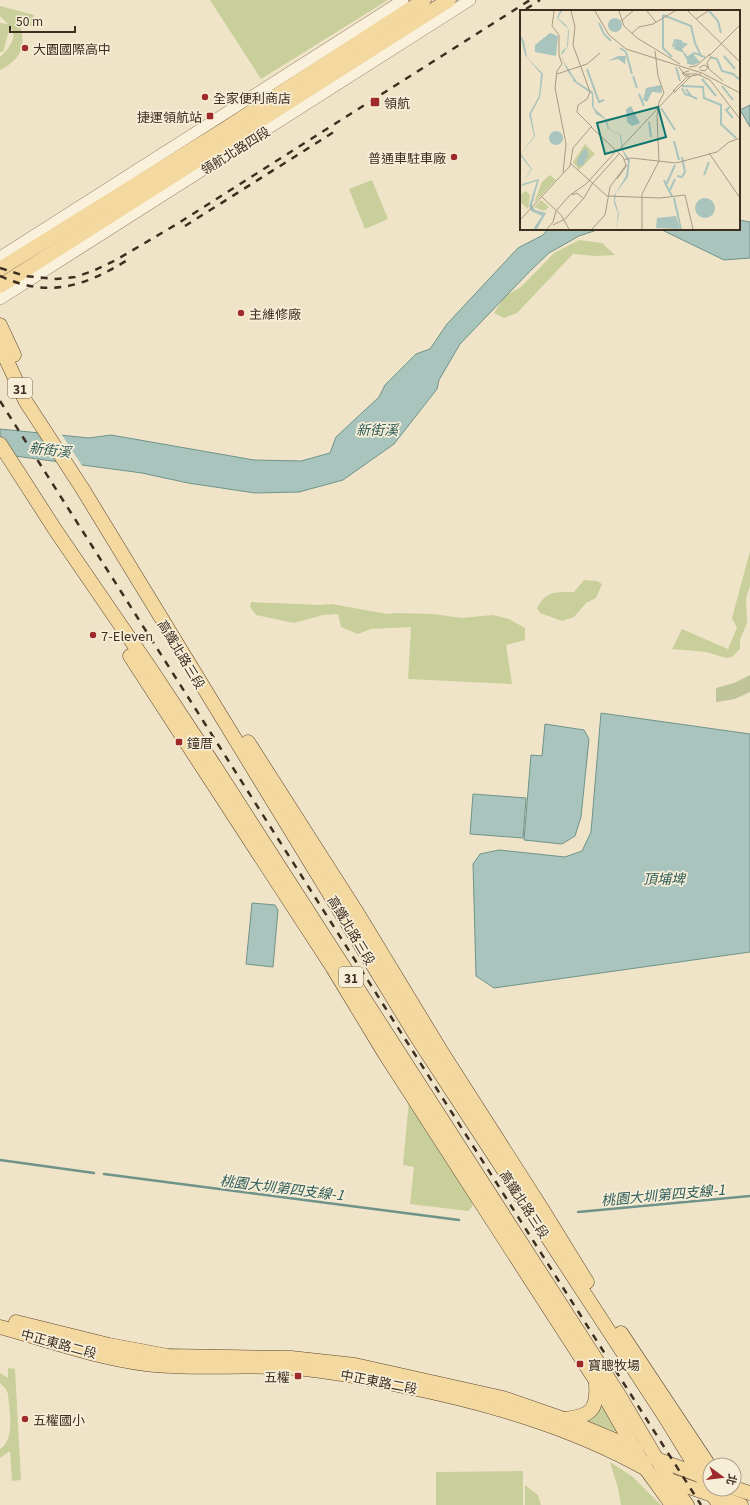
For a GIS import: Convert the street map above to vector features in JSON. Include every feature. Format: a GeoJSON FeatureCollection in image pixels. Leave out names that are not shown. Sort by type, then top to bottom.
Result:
{"type":"FeatureCollection","features":[{"type":"Feature","properties":{"kind":"main road","name":"領航北路四段"},"geometry":{"type":"LineString","coordinates":[[0,269],[225,129],[424,0]]}},
{"type":"Feature","properties":{"kind":"main road","name":"領航北路四段"},"geometry":{"type":"LineString","coordinates":[[0,286],[449,0]]}},
{"type":"Feature","properties":{"kind":"main road","name":"高鐵北路三段"},"geometry":{"type":"LineString","coordinates":[[0,325],[48,430]]}},
{"type":"Feature","properties":{"kind":"main road","name":"高鐵北路三段"},"geometry":{"type":"LineString","coordinates":[[0,346],[26,402],[48,430],[356,911],[441,1051],[542,1208],[594,1295],[671,1406],[702,1465]]}},
{"type":"Feature","properties":{"kind":"main road","name":"高鐵北路三段"},"geometry":{"type":"LineString","coordinates":[[0,444],[17,479],[333,968],[374,1036],[596,1381],[646,1469],[672,1505]]}},
{"type":"Feature","properties":{"kind":"main road","name":"高鐵北路三段"},"geometry":{"type":"LineString","coordinates":[[0,461],[17,479],[56,531],[206,752],[619,1395],[669,1480],[687,1505]]}},
{"type":"Feature","properties":{"kind":"main road","name":"高鐵北路三段"},"geometry":{"type":"LineString","coordinates":[[86,489],[397,1004],[605,1327],[667,1420],[702,1467]]}},
{"type":"Feature","properties":{"kind":"main road"},"geometry":{"type":"LineString","coordinates":[[397,1004],[441,1051]]}},
{"type":"Feature","properties":{"kind":"main road"},"geometry":{"type":"LineString","coordinates":[[374,1036],[415,1078]]}},
{"type":"Feature","properties":{"kind":"main road"},"geometry":{"type":"LineString","coordinates":[[594,1295],[605,1327]]}},
{"type":"Feature","properties":{"kind":"main road","name":"中正東路二段"},"geometry":{"type":"LineString","coordinates":[[0,1318],[109,1345],[161,1355],[291,1358],[355,1364],[503,1398],[564,1419],[658,1460],[702,1473]]}},
{"type":"Feature","properties":{"kind":"main road","name":"中正東路二段"},"geometry":{"type":"LineString","coordinates":[[0,1327],[144,1364],[168,1366],[294,1368],[354,1376],[450,1395],[517,1414],[612,1450],[669,1480],[728,1498],[750,1493]]}},
{"type":"Feature","properties":{"kind":"main road"},"geometry":{"type":"LineString","coordinates":[[564,1419],[582,1417],[590,1412],[595,1404],[597,1396],[596,1381]]}},
{"type":"Feature","properties":{"kind":"street"},"geometry":{"type":"LineString","coordinates":[[0,257],[403,0]]}},
{"type":"Feature","properties":{"kind":"street","name":"領航北路四段"},"geometry":{"type":"LineString","coordinates":[[0,299],[470,0]]}},
{"type":"Feature","properties":{"kind":"street"},"geometry":{"type":"LineString","coordinates":[[0,249],[14,248]]}},
{"type":"Feature","properties":{"kind":"green space"},"geometry":{"type":"Polygon","coordinates":[[[210,0],[388,0],[261,79],[210,0]]]}},
{"type":"Feature","properties":{"kind":"green space"},"geometry":{"type":"Polygon","coordinates":[[[0,6],[34,15],[32,26],[19,23],[22,38],[21,51],[13,61],[0,70],[0,57],[9,47],[13,39],[13,35],[10,27],[3,52],[0,52],[0,23],[8,24],[0,16],[0,6]]]}},
{"type":"Feature","properties":{"kind":"green space"},"geometry":{"type":"Polygon","coordinates":[[[372,180],[388,219],[365,229],[349,189],[372,180]]]}},
{"type":"Feature","properties":{"kind":"green space"},"geometry":{"type":"Polygon","coordinates":[[[579,240],[602,243],[615,255],[596,256],[573,254],[517,313],[504,318],[494,313],[505,296],[521,287],[554,253],[579,240]]]}},
{"type":"Feature","properties":{"kind":"green space"},"geometry":{"type":"Polygon","coordinates":[[[750,551],[750,586],[746,598],[747,623],[740,640],[740,649],[732,657],[726,658],[706,652],[672,649],[682,629],[728,649],[737,628],[732,618],[750,551]]]}},
{"type":"Feature","properties":{"kind":"green space"},"geometry":{"type":"Polygon","coordinates":[[[584,580],[597,581],[602,584],[596,598],[586,603],[574,617],[562,621],[540,613],[537,608],[540,602],[548,595],[561,592],[574,592],[584,580]]]}},
{"type":"Feature","properties":{"kind":"green space"},"geometry":{"type":"Polygon","coordinates":[[[251,602],[321,605],[332,604],[387,614],[434,614],[461,618],[493,615],[509,619],[525,628],[525,640],[506,645],[512,684],[408,679],[411,627],[371,629],[358,634],[341,627],[338,614],[323,615],[294,623],[256,615],[250,607],[251,602]]]}},
{"type":"Feature","properties":{"kind":"green space"},"geometry":{"type":"Polygon","coordinates":[[[750,675],[750,692],[735,699],[716,702],[716,688],[734,683],[750,675]]]}},
{"type":"Feature","properties":{"kind":"green space"},"geometry":{"type":"Polygon","coordinates":[[[409,1099],[473,1202],[472,1207],[468,1211],[410,1204],[414,1167],[403,1165],[409,1099]]]}},
{"type":"Feature","properties":{"kind":"green space"},"geometry":{"type":"Polygon","coordinates":[[[8,1368],[15,1369],[21,1480],[12,1481],[10,1451],[0,1458],[0,1449],[5,1444],[10,1431],[8,1394],[6,1389],[0,1383],[0,1373],[8,1378],[8,1368]]]}},
{"type":"Feature","properties":{"kind":"green space"},"geometry":{"type":"Polygon","coordinates":[[[600,1401],[617,1432],[586,1421],[600,1401]]]}},
{"type":"Feature","properties":{"kind":"green space"},"geometry":{"type":"Polygon","coordinates":[[[610,1462],[633,1477],[661,1505],[621,1505],[618,1488],[610,1462]]]}},
{"type":"Feature","properties":{"kind":"green space"},"geometry":{"type":"Polygon","coordinates":[[[523,1471],[523,1505],[436,1505],[436,1472],[523,1471]]]}},
{"type":"Feature","properties":{"kind":"green space"},"geometry":{"type":"Polygon","coordinates":[[[525,1485],[538,1495],[541,1505],[525,1505],[525,1485]]]}},
{"type":"Feature","properties":{"kind":"water"},"geometry":{"type":"Polygon","coordinates":[[[750,105],[750,127],[740,110],[750,105]]]}},
{"type":"Feature","properties":{"kind":"water"},"geometry":{"type":"Polygon","coordinates":[[[740,220],[750,222],[750,258],[724,260],[662,230],[740,230],[740,220]]]}},
{"type":"Feature","properties":{"kind":"water","name":"新街溪"},"geometry":{"type":"Polygon","coordinates":[[[547,230],[597,230],[579,236],[549,253],[532,269],[460,344],[439,380],[437,389],[394,444],[343,480],[299,492],[255,493],[188,483],[142,473],[0,454],[0,429],[89,438],[111,435],[254,460],[301,461],[330,453],[336,437],[379,397],[385,385],[416,354],[430,349],[447,324],[518,248],[543,235],[547,230]]]}},
{"type":"Feature","properties":{"kind":"water","name":"頂埔埤"},"geometry":{"type":"Polygon","coordinates":[[[601,713],[750,734],[750,952],[494,988],[476,976],[473,864],[480,854],[499,850],[565,857],[582,851],[591,832],[601,713]]]}},
{"type":"Feature","properties":{"kind":"water"},"geometry":{"type":"Polygon","coordinates":[[[545,724],[584,730],[589,739],[581,817],[575,836],[562,844],[524,840],[531,755],[542,756],[545,724]]]}},
{"type":"Feature","properties":{"kind":"water"},"geometry":{"type":"Polygon","coordinates":[[[473,794],[526,798],[523,838],[470,834],[473,794]]]}},
{"type":"Feature","properties":{"kind":"water"},"geometry":{"type":"Polygon","coordinates":[[[252,903],[275,905],[278,910],[273,967],[246,964],[252,903]]]}},
{"type":"Feature","properties":{"kind":"pier"},"geometry":{"type":"Polygon","coordinates":[[[38,430],[60,432],[83,467],[61,464],[38,430]]]}},
{"type":"Feature","properties":{"kind":"waterway","name":"桃園大圳第四支線-1"},"geometry":{"type":"LineString","coordinates":[[0,1160],[94,1173]]}},
{"type":"Feature","properties":{"kind":"waterway","name":"桃園大圳第四支線-1"},"geometry":{"type":"LineString","coordinates":[[104,1174],[459,1220]]}},
{"type":"Feature","properties":{"kind":"waterway","name":"桃園大圳第四支線-1"},"geometry":{"type":"LineString","coordinates":[[578,1212],[750,1196]]}},
{"type":"Feature","properties":{"kind":"railway"},"geometry":{"type":"LineString","coordinates":[[0,268],[25,276],[56,279],[75,277],[93,271],[116,260],[177,224],[530,0]]}},
{"type":"Feature","properties":{"kind":"railway"},"geometry":{"type":"LineString","coordinates":[[526,9],[540,0]]}},
{"type":"Feature","properties":{"kind":"railway"},"geometry":{"type":"LineString","coordinates":[[185,226],[337,130]]}},
{"type":"Feature","properties":{"kind":"railway"},"geometry":{"type":"LineString","coordinates":[[0,276],[17,283],[34,287],[50,288],[80,283],[110,270],[126,261]]}},
{"type":"Feature","properties":{"kind":"railway"},"geometry":{"type":"LineString","coordinates":[[0,401],[701,1505]]}},
{"type":"Feature","properties":{"kind":"place","name":"大園國際高中"},"geometry":{"type":"Point","coordinates":[25,48]}},
{"type":"Feature","properties":{"kind":"place","name":"全家便利商店"},"geometry":{"type":"Point","coordinates":[205,97]}},
{"type":"Feature","properties":{"kind":"place","name":"領航"},"geometry":{"type":"Point","coordinates":[375,102]}},
{"type":"Feature","properties":{"kind":"place","name":"捷運領航站"},"geometry":{"type":"Point","coordinates":[210,116]}},
{"type":"Feature","properties":{"kind":"place","name":"普通車駐車廠"},"geometry":{"type":"Point","coordinates":[454,157]}},
{"type":"Feature","properties":{"kind":"place","name":"主維修廠"},"geometry":{"type":"Point","coordinates":[241,313]}},
{"type":"Feature","properties":{"kind":"place","name":"7-Eleven"},"geometry":{"type":"Point","coordinates":[93,635]}},
{"type":"Feature","properties":{"kind":"place","name":"鐘厝"},"geometry":{"type":"Point","coordinates":[179,742]}},
{"type":"Feature","properties":{"kind":"place","name":"寶聰牧場"},"geometry":{"type":"Point","coordinates":[580,1364]}},
{"type":"Feature","properties":{"kind":"place","name":"五權"},"geometry":{"type":"Point","coordinates":[298,1376]}},
{"type":"Feature","properties":{"kind":"place","name":"五權國小"},"geometry":{"type":"Point","coordinates":[25,1419]}}]}
